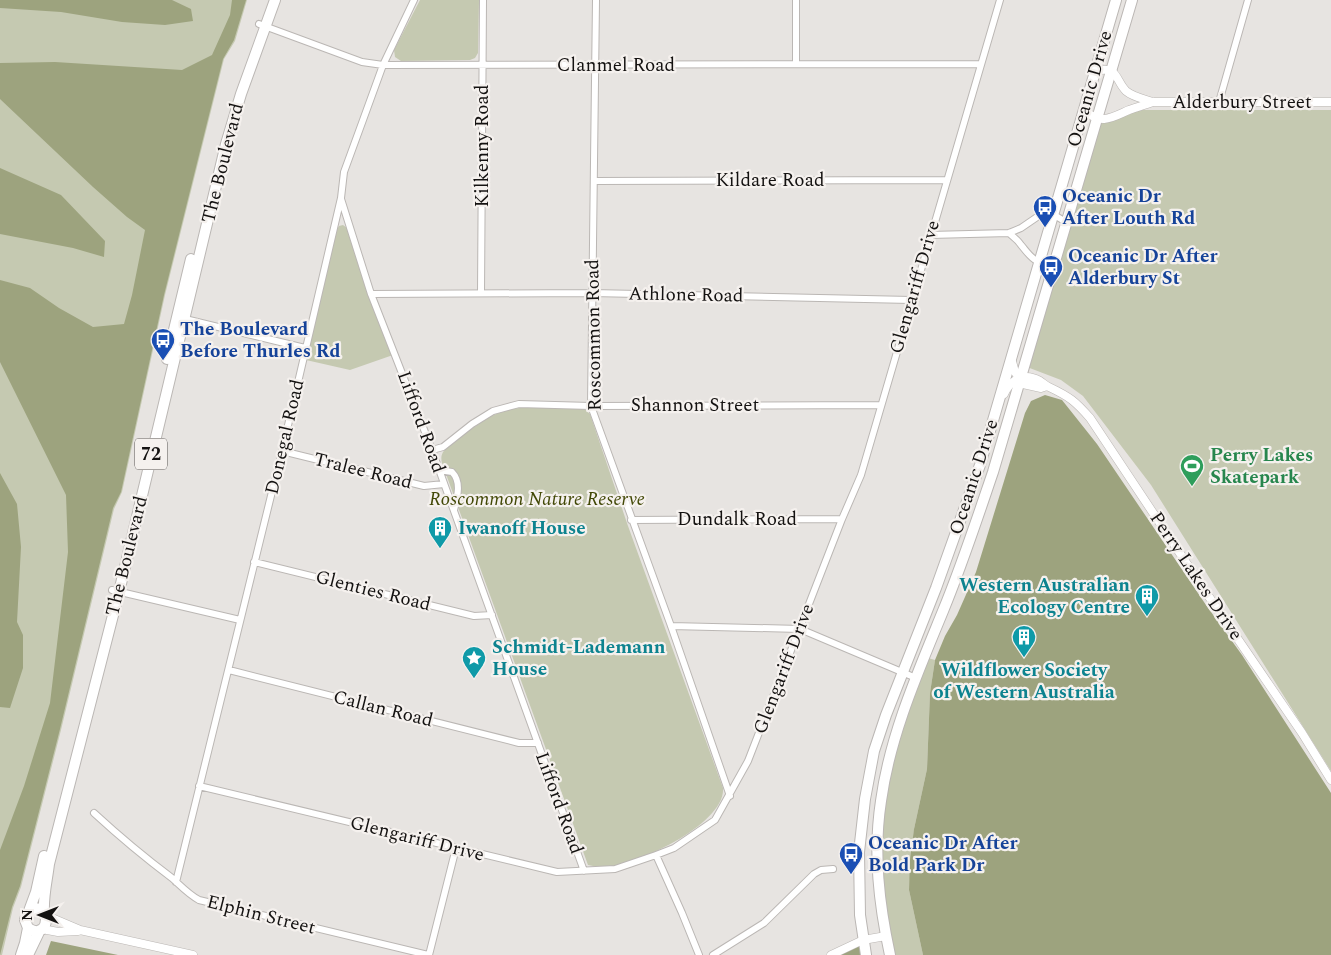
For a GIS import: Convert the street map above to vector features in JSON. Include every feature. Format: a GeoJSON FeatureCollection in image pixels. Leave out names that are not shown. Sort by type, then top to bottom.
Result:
{"type":"FeatureCollection","features":[{"type":"Feature","properties":{"kind":"main road","name":"The Boulevard"},"geometry":{"type":"LineString","coordinates":[[28,955],[41,929],[46,925],[43,894],[47,885],[48,864],[181,318],[226,144],[268,0]]}},
{"type":"Feature","properties":{"kind":"main road","name":"The Boulevard"},"geometry":{"type":"LineString","coordinates":[[262,25],[275,0]]}},
{"type":"Feature","properties":{"kind":"main road","name":"Oceanic Drive"},"geometry":{"type":"LineString","coordinates":[[866,955],[859,888],[860,829],[874,751],[902,672],[965,509],[1040,262],[1116,0]]}},
{"type":"Feature","properties":{"kind":"main road","name":"Oceanic Drive"},"geometry":{"type":"LineString","coordinates":[[890,955],[881,905],[877,859],[881,801],[890,756],[916,678],[971,537],[993,472],[1132,0]]}},
{"type":"Feature","properties":{"kind":"main road","name":"The Boulevard"},"geometry":{"type":"LineString","coordinates":[[21,955],[26,943],[28,928],[25,920],[36,892],[43,858],[116,591]]}},
{"type":"Feature","properties":{"kind":"main road"},"geometry":{"type":"LineString","coordinates":[[29,910],[37,909],[46,914]]}},
{"type":"Feature","properties":{"kind":"main road"},"geometry":{"type":"LineString","coordinates":[[28,928],[35,931],[41,929]]}},
{"type":"Feature","properties":{"kind":"street","name":"Donegal Road"},"geometry":{"type":"LineString","coordinates":[[176,882],[282,451],[340,198],[344,172],[383,65],[414,0]]}},
{"type":"Feature","properties":{"kind":"street","name":"Kilkenny Road"},"geometry":{"type":"LineString","coordinates":[[481,292],[483,0]]}},
{"type":"Feature","properties":{"kind":"street","name":"Roscommon Road"},"geometry":{"type":"LineString","coordinates":[[596,0],[591,406],[730,796]]}},
{"type":"Feature","properties":{"kind":"street"},"geometry":{"type":"LineString","coordinates":[[796,0],[796,64]]}},
{"type":"Feature","properties":{"kind":"street","name":"Glengariff Drive"},"geometry":{"type":"LineString","coordinates":[[199,786],[557,872],[615,868],[656,855],[674,848],[715,820],[748,761],[842,519],[861,475],[1000,0]]}},
{"type":"Feature","properties":{"kind":"street"},"geometry":{"type":"LineString","coordinates":[[1219,102],[1248,0]]}},
{"type":"Feature","properties":{"kind":"street","name":"Clanmel Road"},"geometry":{"type":"LineString","coordinates":[[262,25],[362,62],[383,65],[981,64]]}},
{"type":"Feature","properties":{"kind":"street"},"geometry":{"type":"LineString","coordinates":[[1096,71],[1111,72]]}},
{"type":"Feature","properties":{"kind":"street","name":"Alderbury Street"},"geometry":{"type":"LineString","coordinates":[[1111,72],[1117,76],[1125,89],[1136,96],[1152,102],[1331,102]]}},
{"type":"Feature","properties":{"kind":"street","name":"Alderbury Street"},"geometry":{"type":"LineString","coordinates":[[1097,117],[1110,119],[1152,102]]}},
{"type":"Feature","properties":{"kind":"street"},"geometry":{"type":"LineString","coordinates":[[1084,110],[1097,117]]}},
{"type":"Feature","properties":{"kind":"street","name":"Kildare Road"},"geometry":{"type":"LineString","coordinates":[[594,181],[946,180]]}},
{"type":"Feature","properties":{"kind":"street","name":"Lifford Road"},"geometry":{"type":"LineString","coordinates":[[340,198],[371,294],[432,450],[584,871]]}},
{"type":"Feature","properties":{"kind":"street"},"geometry":{"type":"LineString","coordinates":[[930,235],[1008,233],[1049,212],[1066,222]]}},
{"type":"Feature","properties":{"kind":"street"},"geometry":{"type":"LineString","coordinates":[[1008,233],[1020,243],[1033,260],[1045,262],[1055,259]]}},
{"type":"Feature","properties":{"kind":"street","name":"Athlone Road"},"geometry":{"type":"LineString","coordinates":[[371,294],[481,292],[592,293],[911,300]]}},
{"type":"Feature","properties":{"kind":"street"},"geometry":{"type":"LineString","coordinates":[[181,318],[305,348]]}},
{"type":"Feature","properties":{"kind":"street"},"geometry":{"type":"LineString","coordinates":[[996,409],[1008,386],[1020,378],[1015,372],[1011,358]]}},
{"type":"Feature","properties":{"kind":"street","name":"Perry Lakes Drive"},"geometry":{"type":"LineString","coordinates":[[1020,378],[1026,376],[1036,379],[1042,381],[1047,386],[1063,392],[1076,402],[1090,418],[1292,718],[1331,780]]}},
{"type":"Feature","properties":{"kind":"street","name":"Shannon Street"},"geometry":{"type":"LineString","coordinates":[[432,450],[443,447],[472,424],[493,411],[519,404],[591,406],[881,405]]}},
{"type":"Feature","properties":{"kind":"street","name":"Tralee Road"},"geometry":{"type":"LineString","coordinates":[[282,451],[424,486],[444,484]]}},
{"type":"Feature","properties":{"kind":"street"},"geometry":{"type":"LineString","coordinates":[[439,470],[452,472],[456,477],[458,490],[454,511]]}},
{"type":"Feature","properties":{"kind":"street","name":"Dundalk Road"},"geometry":{"type":"LineString","coordinates":[[631,520],[842,519]]}},
{"type":"Feature","properties":{"kind":"street","name":"Glenties Road"},"geometry":{"type":"LineString","coordinates":[[254,562],[474,616],[492,615]]}},
{"type":"Feature","properties":{"kind":"street"},"geometry":{"type":"LineString","coordinates":[[116,591],[240,620]]}},
{"type":"Feature","properties":{"kind":"street"},"geometry":{"type":"LineString","coordinates":[[671,626],[800,629],[916,678]]}},
{"type":"Feature","properties":{"kind":"street","name":"Callan Road"},"geometry":{"type":"LineString","coordinates":[[229,670],[520,743],[538,744]]}},
{"type":"Feature","properties":{"kind":"street","name":"Elphin Street"},"geometry":{"type":"LineString","coordinates":[[94,813],[128,845],[192,896],[209,903],[428,955]]}},
{"type":"Feature","properties":{"kind":"street"},"geometry":{"type":"LineString","coordinates":[[428,955],[456,848]]}},
{"type":"Feature","properties":{"kind":"street"},"geometry":{"type":"LineString","coordinates":[[656,855],[699,955]]}},
{"type":"Feature","properties":{"kind":"street"},"geometry":{"type":"LineString","coordinates":[[713,955],[764,923],[814,874],[821,870],[833,868]]}},
{"type":"Feature","properties":{"kind":"street"},"geometry":{"type":"LineString","coordinates":[[46,914],[80,930],[193,955]]}},
{"type":"Feature","properties":{"kind":"street"},"geometry":{"type":"LineString","coordinates":[[41,929],[58,932],[80,930]]}},
{"type":"Feature","properties":{"kind":"street"},"geometry":{"type":"LineString","coordinates":[[831,955],[863,940],[886,936]]}},
{"type":"Feature","properties":{"kind":"green space"},"geometry":{"type":"Polygon","coordinates":[[[0,0],[247,0],[235,41],[224,59],[165,295],[122,492],[114,509],[61,730],[2,955],[0,955],[0,0]]]}},
{"type":"Feature","properties":{"kind":"green space"},"geometry":{"type":"Polygon","coordinates":[[[0,0],[172,0],[191,9],[193,21],[165,25],[122,22],[61,12],[0,8],[0,0]]]}},
{"type":"Feature","properties":{"kind":"green space"},"geometry":{"type":"Polygon","coordinates":[[[232,0],[246,0],[234,40],[223,59],[164,295],[121,492],[113,508],[60,729],[20,886],[12,907],[0,955],[0,850],[24,786],[50,703],[68,552],[66,495],[0,362],[0,280],[30,288],[59,308],[93,327],[124,324],[145,230],[93,187],[0,99],[0,63],[55,62],[182,70],[212,55],[230,15],[232,0]]]}},
{"type":"Feature","properties":{"kind":"green space"},"geometry":{"type":"Polygon","coordinates":[[[420,0],[479,0],[478,53],[475,58],[470,60],[401,61],[395,57],[394,50],[420,0]]]}},
{"type":"Feature","properties":{"kind":"green space"},"geometry":{"type":"Polygon","coordinates":[[[1142,110],[1331,110],[1331,771],[1151,485],[1083,396],[1061,380],[1027,367],[1099,126],[1104,122],[1142,110]]]}},
{"type":"Feature","properties":{"kind":"green space"},"geometry":{"type":"Polygon","coordinates":[[[0,168],[61,195],[105,241],[104,257],[73,248],[0,234],[0,168]]]}},
{"type":"Feature","properties":{"kind":"green space"},"geometry":{"type":"Polygon","coordinates":[[[343,225],[347,228],[393,355],[350,370],[306,360],[336,231],[339,226],[343,225]]]}},
{"type":"Feature","properties":{"kind":"green space"},"geometry":{"type":"Polygon","coordinates":[[[1045,395],[1062,400],[1097,444],[1242,655],[1331,793],[1331,955],[923,955],[909,890],[910,860],[914,829],[927,769],[930,693],[935,660],[976,572],[1025,413],[1031,401],[1045,395]]]}},
{"type":"Feature","properties":{"kind":"green space","name":"Roscommon Nature Reserve"},"geometry":{"type":"Polygon","coordinates":[[[520,408],[578,408],[586,410],[590,414],[628,526],[723,788],[720,802],[710,816],[695,829],[655,851],[635,860],[617,865],[597,867],[588,865],[441,458],[445,450],[480,423],[503,411],[520,408]]]}},
{"type":"Feature","properties":{"kind":"green space"},"geometry":{"type":"Polygon","coordinates":[[[0,473],[17,504],[21,547],[17,622],[23,635],[23,668],[10,708],[0,707],[0,473]]]}},
{"type":"Feature","properties":{"kind":"green space"},"geometry":{"type":"Polygon","coordinates":[[[928,658],[935,660],[930,693],[927,769],[914,829],[909,890],[923,955],[894,955],[882,878],[882,819],[898,746],[928,658]]]}},
{"type":"Feature","properties":{"kind":"green space"},"geometry":{"type":"Polygon","coordinates":[[[51,941],[118,955],[46,955],[51,941]]]}},
{"type":"Feature","properties":{"kind":"green space"},"geometry":{"type":"Polygon","coordinates":[[[861,943],[863,955],[837,955],[861,943]]]}},
{"type":"Feature","properties":{"kind":"place","name":"Oceanic Dr After Louth Rd"},"geometry":{"type":"Point","coordinates":[1045,228]}},
{"type":"Feature","properties":{"kind":"place","name":"Oceanic Dr After Alderbury St"},"geometry":{"type":"Point","coordinates":[1051,288]}},
{"type":"Feature","properties":{"kind":"place","name":"The Boulevard Before Thurles Rd"},"geometry":{"type":"Point","coordinates":[163,361]}},
{"type":"Feature","properties":{"kind":"place","name":"Perry Lakes Skatepark"},"geometry":{"type":"Point","coordinates":[1192,487]}},
{"type":"Feature","properties":{"kind":"place","name":"Iwanoff House"},"geometry":{"type":"Point","coordinates":[440,549]}},
{"type":"Feature","properties":{"kind":"place","name":"Western Australian Ecology Centre"},"geometry":{"type":"Point","coordinates":[1147,617]}},
{"type":"Feature","properties":{"kind":"place","name":"Wildflower Society of Western Australia"},"geometry":{"type":"Point","coordinates":[1024,658]}},
{"type":"Feature","properties":{"kind":"place","name":"Schmidt-Lademann House"},"geometry":{"type":"Point","coordinates":[474,679]}},
{"type":"Feature","properties":{"kind":"place","name":"Oceanic Dr After Bold Park Dr"},"geometry":{"type":"Point","coordinates":[851,875]}}]}
